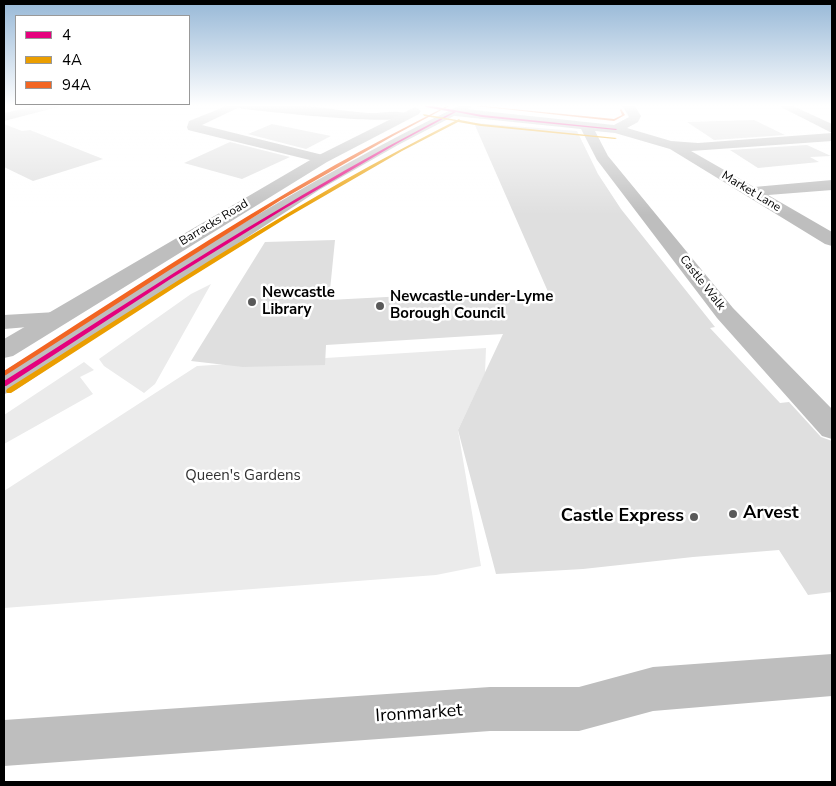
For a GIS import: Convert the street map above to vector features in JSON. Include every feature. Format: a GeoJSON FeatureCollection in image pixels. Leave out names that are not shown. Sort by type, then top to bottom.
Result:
{"type":"FeatureCollection","features":[{"type":"Feature","properties":{"kind":"main road"},"geometry":{"type":"LineString","coordinates":[[252,142],[322,159]]}},
{"type":"Feature","properties":{"kind":"main road","name":"Barracks Road"},"geometry":{"type":"LineString","coordinates":[[4,350],[352,142]]}},
{"type":"Feature","properties":{"kind":"main road","name":"Barracks Road"},"geometry":{"type":"LineString","coordinates":[[4,384],[313,187],[394,142]]}},
{"type":"Feature","properties":{"kind":"main road","name":"Castle Walk"},"geometry":{"type":"LineString","coordinates":[[594,142],[602,157],[725,313],[832,428]]}},
{"type":"Feature","properties":{"kind":"main road"},"geometry":{"type":"LineString","coordinates":[[659,142],[670,145],[698,147],[772,142]]}},
{"type":"Feature","properties":{"kind":"main road","name":"Market Lane"},"geometry":{"type":"LineString","coordinates":[[670,145],[692,156],[832,240]]}},
{"type":"Feature","properties":{"kind":"main road"},"geometry":{"type":"LineString","coordinates":[[752,192],[832,185]]}},
{"type":"Feature","properties":{"kind":"main road"},"geometry":{"type":"LineString","coordinates":[[4,322],[56,319]]}},
{"type":"Feature","properties":{"kind":"main road","name":"Ironmarket"},"geometry":{"type":"LineString","coordinates":[[4,743],[490,709],[579,709],[654,689],[832,675]]}},
{"type":"Feature","properties":{"kind":"green space"},"geometry":{"type":"Polygon","coordinates":[[[211,284],[155,384],[144,393],[104,366],[99,359],[191,294],[211,284]]]}},
{"type":"Feature","properties":{"kind":"green space","name":"Queen's Gardens"},"geometry":{"type":"Polygon","coordinates":[[[486,348],[485,373],[458,430],[481,566],[436,575],[4,608],[4,491],[197,366],[486,348]]]}},
{"type":"Feature","properties":{"kind":"green space"},"geometry":{"type":"Polygon","coordinates":[[[84,362],[94,370],[80,377],[93,394],[4,444],[4,415],[84,362]]]}},
{"type":"Feature","properties":{"kind":"building"},"geometry":{"type":"Polygon","coordinates":[[[4,142],[59,142],[103,159],[33,181],[4,167],[4,142]]]}},
{"type":"Feature","properties":{"kind":"building"},"geometry":{"type":"Polygon","coordinates":[[[230,142],[290,157],[242,179],[184,163],[230,142]]]}},
{"type":"Feature","properties":{"kind":"building"},"geometry":{"type":"Polygon","coordinates":[[[278,142],[320,142],[306,149],[278,142]]]}},
{"type":"Feature","properties":{"kind":"building"},"geometry":{"type":"Polygon","coordinates":[[[482,142],[582,142],[598,174],[621,209],[715,327],[710,328],[780,403],[789,402],[821,437],[832,441],[832,592],[808,595],[779,550],[583,569],[496,574],[458,430],[503,334],[326,345],[325,365],[243,367],[191,361],[265,242],[335,240],[329,300],[482,292],[483,296],[549,294],[482,142]]]}},
{"type":"Feature","properties":{"kind":"building"},"geometry":{"type":"Polygon","coordinates":[[[807,145],[831,156],[810,157],[819,162],[758,168],[730,150],[807,145]]]}},
{"type":"Feature","properties":{"kind":"transit line","name":"94A"},"geometry":{"type":"LineString","coordinates":[[4,374],[224,234],[380,142]]}},
{"type":"Feature","properties":{"kind":"transit line","name":"4"},"geometry":{"type":"LineString","coordinates":[[4,384],[226,242],[399,142]]}},
{"type":"Feature","properties":{"kind":"transit line","name":"4A"},"geometry":{"type":"LineString","coordinates":[[9,391],[231,250],[343,182],[417,142]]}},
{"type":"Feature","properties":{"kind":"place","name":"Newcastle Library"},"geometry":{"type":"Point","coordinates":[252,302]}},
{"type":"Feature","properties":{"kind":"place","name":"Newcastle-under-Lyme Borough Council"},"geometry":{"type":"Point","coordinates":[380,306]}},
{"type":"Feature","properties":{"kind":"place","name":"Arvest"},"geometry":{"type":"Point","coordinates":[733,514]}},
{"type":"Feature","properties":{"kind":"place","name":"Castle Express"},"geometry":{"type":"Point","coordinates":[694,517]}}]}
